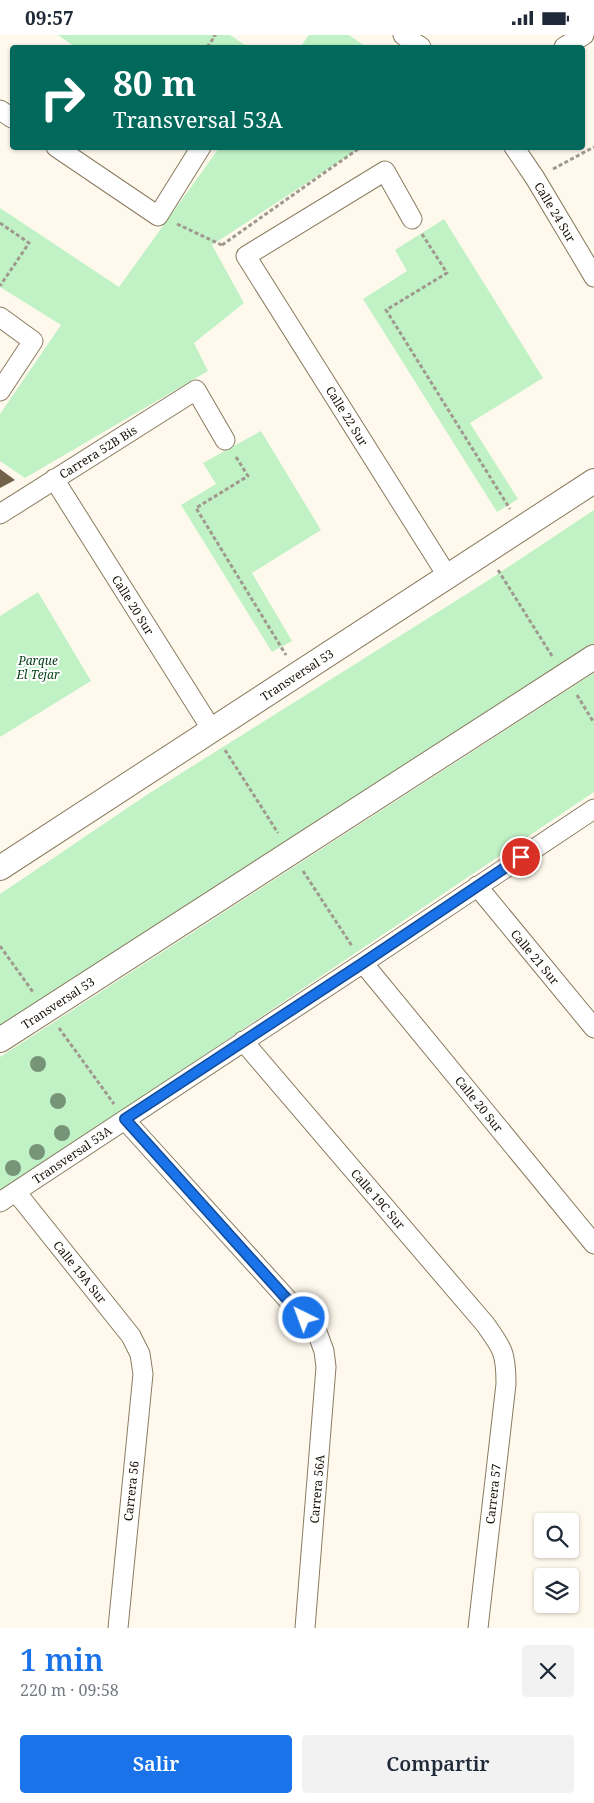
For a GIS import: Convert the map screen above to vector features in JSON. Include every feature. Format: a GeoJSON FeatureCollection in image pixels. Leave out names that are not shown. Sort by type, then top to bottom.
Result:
{"type":"FeatureCollection","features":[{"type":"Feature","properties":{"kind":"street"},"geometry":{"type":"LineString","coordinates":[[567,45],[584,35]]}},
{"type":"Feature","properties":{"kind":"street"},"geometry":{"type":"LineString","coordinates":[[60,150],[158,216],[199,150]]}},
{"type":"Feature","properties":{"kind":"street","name":"Calle 24 Sur"},"geometry":{"type":"LineString","coordinates":[[516,150],[535,178],[594,277]]}},
{"type":"Feature","properties":{"kind":"street"},"geometry":{"type":"LineString","coordinates":[[246,256],[385,171],[412,219]]}},
{"type":"Feature","properties":{"kind":"street","name":"Calle 22 Sur"},"geometry":{"type":"LineString","coordinates":[[246,256],[448,577]]}},
{"type":"Feature","properties":{"kind":"street"},"geometry":{"type":"LineString","coordinates":[[0,317],[33,341],[0,391]]}},
{"type":"Feature","properties":{"kind":"street","name":"Carrera 52B Bis"},"geometry":{"type":"LineString","coordinates":[[0,514],[196,390],[225,439]]}},
{"type":"Feature","properties":{"kind":"street","name":"Calle 20 Sur"},"geometry":{"type":"LineString","coordinates":[[54,479],[212,730]]}},
{"type":"Feature","properties":{"kind":"street","name":"Transversal 53"},"geometry":{"type":"LineString","coordinates":[[0,868],[594,481]]}},
{"type":"Feature","properties":{"kind":"street","name":"Transversal 53"},"geometry":{"type":"LineString","coordinates":[[0,1040],[594,657]]}},
{"type":"Feature","properties":{"kind":"street","name":"Transversal 53A"},"geometry":{"type":"LineString","coordinates":[[0,1202],[594,809]]}},
{"type":"Feature","properties":{"kind":"street","name":"Calle 21 Sur"},"geometry":{"type":"LineString","coordinates":[[477,886],[594,1028]]}},
{"type":"Feature","properties":{"kind":"street","name":"Calle 20 Sur"},"geometry":{"type":"LineString","coordinates":[[363,963],[594,1244]]}},
{"type":"Feature","properties":{"kind":"street","name":"Calle 19C Sur"},"geometry":{"type":"LineString","coordinates":[[243,1041],[485,1324],[499,1343],[506,1360]]}},
{"type":"Feature","properties":{"kind":"street","name":"Carrera 56A"},"geometry":{"type":"LineString","coordinates":[[125,1119],[317,1332],[324,1351],[326,1367],[305,1628]]}},
{"type":"Feature","properties":{"kind":"street","name":"Calle 19A Sur"},"geometry":{"type":"LineString","coordinates":[[16,1192],[131,1335],[140,1354]]}},
{"type":"Feature","properties":{"kind":"street","name":"Carrera 56"},"geometry":{"type":"LineString","coordinates":[[118,1628],[143,1374],[140,1354]]}},
{"type":"Feature","properties":{"kind":"street","name":"Carrera 57"},"geometry":{"type":"LineString","coordinates":[[478,1628],[506,1384],[506,1360]]}},
{"type":"Feature","properties":{"kind":"path"},"geometry":{"type":"LineString","coordinates":[[209,45],[215,37],[213,35]]}},
{"type":"Feature","properties":{"kind":"path"},"geometry":{"type":"LineString","coordinates":[[535,178],[594,147]]}},
{"type":"Feature","properties":{"kind":"path"},"geometry":{"type":"LineString","coordinates":[[222,245],[357,150]]}},
{"type":"Feature","properties":{"kind":"path"},"geometry":{"type":"LineString","coordinates":[[158,216],[246,256]]}},
{"type":"Feature","properties":{"kind":"path"},"geometry":{"type":"LineString","coordinates":[[412,219],[447,273],[386,310],[522,528]]}},
{"type":"Feature","properties":{"kind":"path"},"geometry":{"type":"LineString","coordinates":[[0,223],[29,243],[0,286]]}},
{"type":"Feature","properties":{"kind":"path"},"geometry":{"type":"LineString","coordinates":[[225,439],[248,476],[196,508],[291,662]]}},
{"type":"Feature","properties":{"kind":"path"},"geometry":{"type":"LineString","coordinates":[[486,551],[594,723]]}},
{"type":"Feature","properties":{"kind":"path"},"geometry":{"type":"LineString","coordinates":[[0,946],[125,1119]]}},
{"type":"Feature","properties":{"kind":"green space"},"geometry":{"type":"Polygon","coordinates":[[[58,35],[230,35],[245,45],[72,45],[58,35]]]}},
{"type":"Feature","properties":{"kind":"green space"},"geometry":{"type":"Polygon","coordinates":[[[309,35],[349,35],[363,45],[302,45],[309,35]]]}},
{"type":"Feature","properties":{"kind":"green space"},"geometry":{"type":"Polygon","coordinates":[[[218,150],[357,150],[212,245],[244,303],[194,343],[208,371],[25,478],[0,461],[0,414],[61,325],[0,287],[0,208],[119,287],[218,150]]]}},
{"type":"Feature","properties":{"kind":"green space"},"geometry":{"type":"Polygon","coordinates":[[[444,219],[543,378],[470,423],[518,499],[497,512],[363,299],[407,271],[395,250],[444,219]]]}},
{"type":"Feature","properties":{"kind":"green space"},"geometry":{"type":"Polygon","coordinates":[[[261,431],[321,530],[252,573],[292,641],[272,652],[181,505],[216,484],[203,463],[261,431]]]}},
{"type":"Feature","properties":{"kind":"green space"},"geometry":{"type":"Polygon","coordinates":[[[594,510],[594,648],[0,1026],[0,894],[148,794],[481,585],[594,510]]]}},
{"type":"Feature","properties":{"kind":"green space","name":"Parque El Tejar"},"geometry":{"type":"Polygon","coordinates":[[[38,592],[91,681],[0,737],[0,616],[38,592]]]}},
{"type":"Feature","properties":{"kind":"green space"},"geometry":{"type":"Polygon","coordinates":[[[594,673],[594,792],[0,1193],[0,1057],[594,673]]]}},
{"type":"Feature","properties":{"kind":"building"},"geometry":{"type":"Polygon","coordinates":[[[0,469],[15,480],[0,488],[0,469]]]}},
{"type":"Feature","properties":{"kind":"route"},"geometry":{"type":"LineString","coordinates":[[304,1318],[125,1119],[521,857]]}}]}
